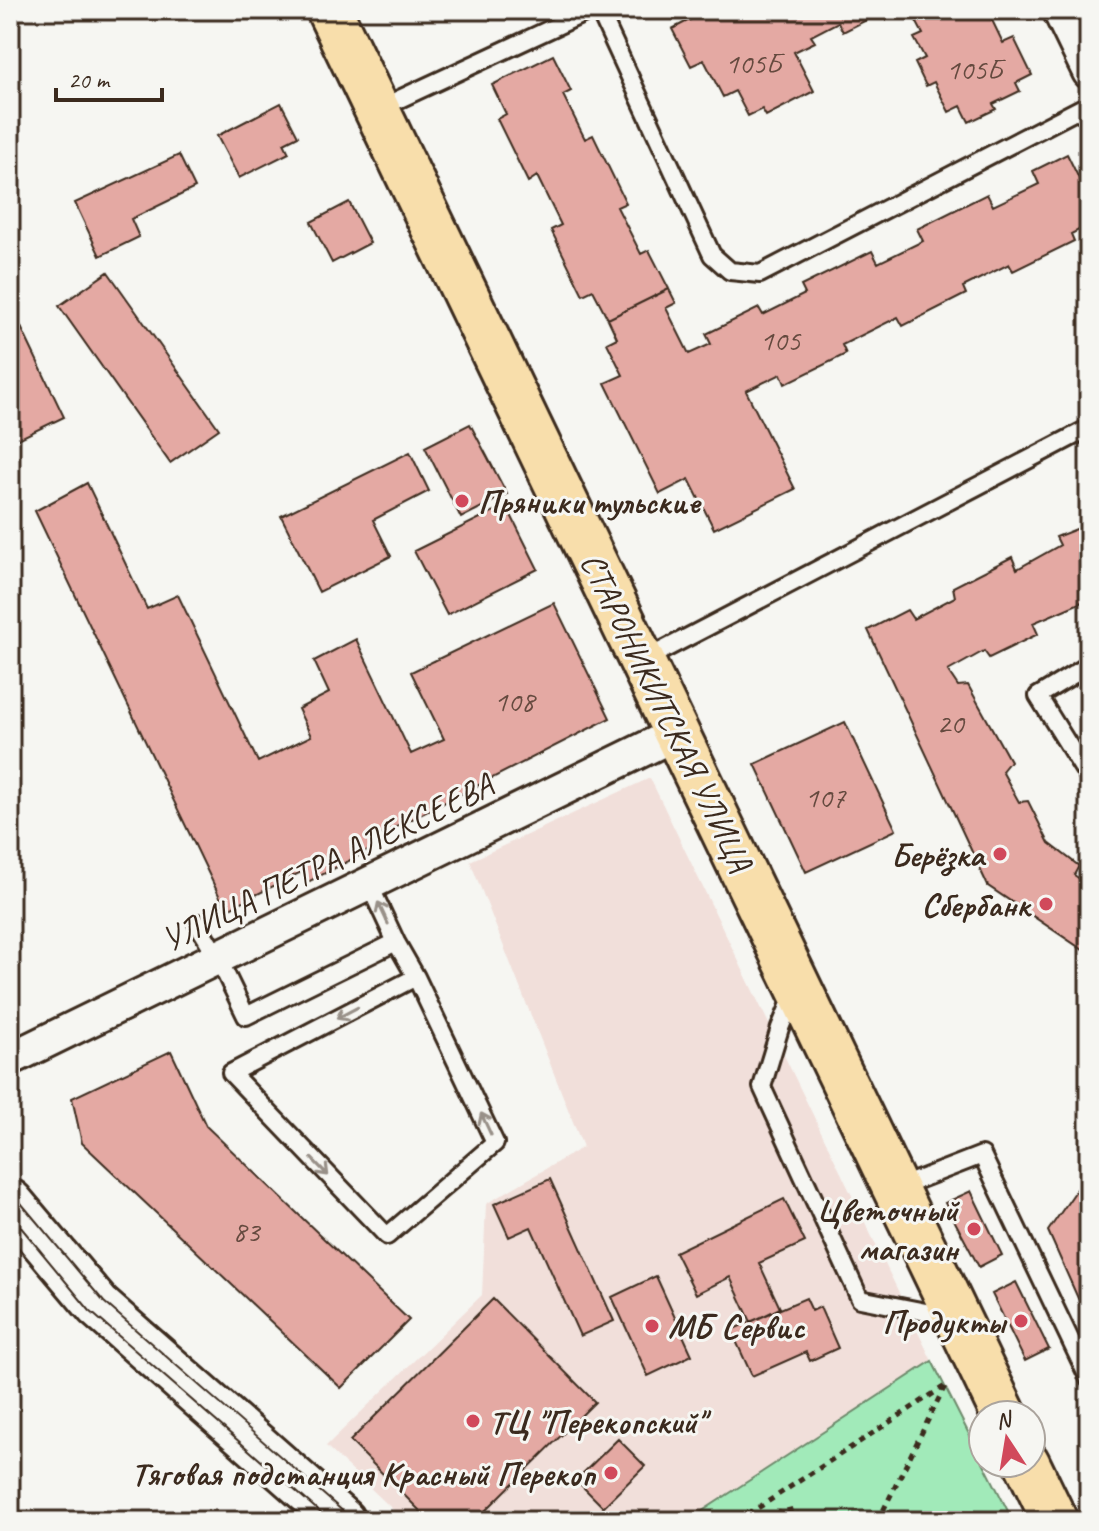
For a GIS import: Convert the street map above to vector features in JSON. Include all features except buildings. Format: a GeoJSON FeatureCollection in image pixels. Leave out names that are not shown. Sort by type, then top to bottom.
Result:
{"type":"FeatureCollection","features":[{"type":"Feature","properties":{"kind":"main road","name":"СТАРОНИКИТСКАЯ УЛИЦА"},"geometry":{"type":"LineString","coordinates":[[329,10],[996,1399]]}},
{"type":"Feature","properties":{"kind":"main road"},"geometry":{"type":"LineString","coordinates":[[10,1202],[98,1306],[235,1412],[342,1521]]}},
{"type":"Feature","properties":{"kind":"main road"},"geometry":{"type":"LineString","coordinates":[[1035,1479],[1055,1521]]}},
{"type":"Feature","properties":{"kind":"street"},"geometry":{"type":"LineString","coordinates":[[1059,10],[1089,72]]}},
{"type":"Feature","properties":{"kind":"street","name":"УЛИЦА ПЕТРА АЛЕКСЕЕВА"},"geometry":{"type":"LineString","coordinates":[[10,1059],[677,733]]}},
{"type":"Feature","properties":{"kind":"lane"},"geometry":{"type":"LineString","coordinates":[[377,109],[591,10]]}},
{"type":"Feature","properties":{"kind":"lane"},"geometry":{"type":"LineString","coordinates":[[599,10],[712,255],[730,271],[760,274],[1089,104]]}},
{"type":"Feature","properties":{"kind":"lane"},"geometry":{"type":"LineString","coordinates":[[642,661],[1089,428]]}},
{"type":"Feature","properties":{"kind":"lane"},"geometry":{"type":"LineString","coordinates":[[1089,665],[1038,696],[1089,778]]}},
{"type":"Feature","properties":{"kind":"lane"},"geometry":{"type":"LineString","coordinates":[[369,884],[416,977],[495,1143],[387,1236],[231,1073],[416,977]]}},
{"type":"Feature","properties":{"kind":"lane"},"geometry":{"type":"LineString","coordinates":[[197,923],[246,1016],[396,942]]}},
{"type":"Feature","properties":{"kind":"lane"},"geometry":{"type":"LineString","coordinates":[[798,985],[780,1028],[762,1087],[860,1299],[957,1318]]}},
{"type":"Feature","properties":{"kind":"lane"},"geometry":{"type":"LineString","coordinates":[[895,1188],[982,1155],[1089,1379]]}},
{"type":"Feature","properties":{"kind":"path"},"geometry":{"type":"LineString","coordinates":[[738,1521],[953,1380]]}},
{"type":"Feature","properties":{"kind":"path"},"geometry":{"type":"LineString","coordinates":[[878,1521],[946,1385]]}},
{"type":"Feature","properties":{"kind":"path"},"geometry":{"type":"LineString","coordinates":[[765,1521],[794,1509],[800,1521]]}},
{"type":"Feature","properties":{"kind":"shaded area"},"geometry":{"type":"Polygon","coordinates":[[[650,778],[932,1361],[687,1521],[405,1521],[326,1446],[482,1295],[486,1204],[583,1147],[470,861],[650,778]]]}},
{"type":"Feature","properties":{"kind":"green space"},"geometry":{"type":"Polygon","coordinates":[[[932,1361],[967,1430],[967,1479],[992,1479],[1013,1521],[687,1521],[932,1361]]]}},
{"type":"Feature","properties":{"kind":"tram line"},"geometry":{"type":"LineString","coordinates":[[10,1190],[104,1302],[354,1521]]}},
{"type":"Feature","properties":{"kind":"tram line"},"geometry":{"type":"LineString","coordinates":[[10,1214],[90,1311],[330,1521]]}},
{"type":"Feature","properties":{"kind":"place","name":"Пряники тульские"},"geometry":{"type":"Point","coordinates":[462,501]}},
{"type":"Feature","properties":{"kind":"place","name":"Берёзка"},"geometry":{"type":"Point","coordinates":[1000,854]}},
{"type":"Feature","properties":{"kind":"place","name":"Сбербанк"},"geometry":{"type":"Point","coordinates":[1046,904]}},
{"type":"Feature","properties":{"kind":"place","name":"Цветочный магазин"},"geometry":{"type":"Point","coordinates":[974,1229]}},
{"type":"Feature","properties":{"kind":"place","name":"Продукты"},"geometry":{"type":"Point","coordinates":[1021,1321]}},
{"type":"Feature","properties":{"kind":"place","name":"МБ Сервис"},"geometry":{"type":"Point","coordinates":[652,1326]}},
{"type":"Feature","properties":{"kind":"place","name":"ТЦ \"Перекопский\""},"geometry":{"type":"Point","coordinates":[473,1421]}},
{"type":"Feature","properties":{"kind":"place","name":"Тяговая подстанция Красный Перекоп"},"geometry":{"type":"Point","coordinates":[611,1473]}}]}
